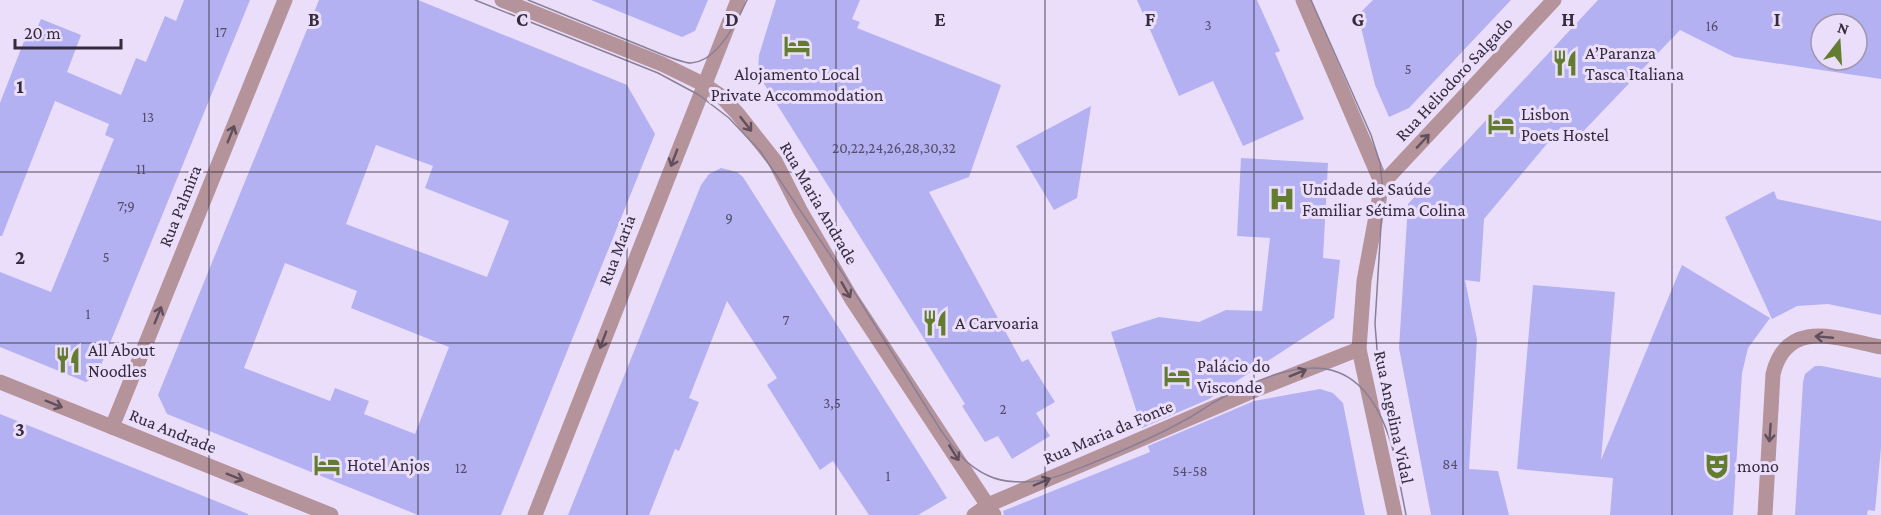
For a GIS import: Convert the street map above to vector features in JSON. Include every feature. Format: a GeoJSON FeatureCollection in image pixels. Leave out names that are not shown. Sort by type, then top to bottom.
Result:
{"type":"FeatureCollection","features":[{"type":"Feature","properties":{"kind":"street","name":"Rua Palmira"},"geometry":{"type":"LineString","coordinates":[[112,427],[285,0]]}},
{"type":"Feature","properties":{"kind":"street","name":"Rua Maria Andrade"},"geometry":{"type":"LineString","coordinates":[[502,0],[662,64],[703,84],[721,96],[775,161],[800,210],[851,298],[991,510]]}},
{"type":"Feature","properties":{"kind":"street","name":"Rua Maria"},"geometry":{"type":"LineString","coordinates":[[535,515],[738,0]]}},
{"type":"Feature","properties":{"kind":"street"},"geometry":{"type":"LineString","coordinates":[[1303,0],[1383,184]]}},
{"type":"Feature","properties":{"kind":"street","name":"Rua Heliodoro Salgado"},"geometry":{"type":"LineString","coordinates":[[1383,184],[1554,0]]}},
{"type":"Feature","properties":{"kind":"street","name":"Rua Angelina Vidal"},"geometry":{"type":"LineString","coordinates":[[1383,184],[1364,281],[1359,349],[1395,515]]}},
{"type":"Feature","properties":{"kind":"street"},"geometry":{"type":"LineString","coordinates":[[1765,515],[1773,374],[1777,361],[1788,344],[1805,336],[1821,335],[1881,347]]}},
{"type":"Feature","properties":{"kind":"street","name":"Rua Maria da Fonte"},"geometry":{"type":"LineString","coordinates":[[974,515],[991,510],[1226,403],[1359,349]]}},
{"type":"Feature","properties":{"kind":"street","name":"Rua Andrade"},"geometry":{"type":"LineString","coordinates":[[0,382],[331,515]]}},
{"type":"Feature","properties":{"kind":"building"},"geometry":{"type":"Polygon","coordinates":[[[184,0],[250,0],[97,375],[86,382],[0,347],[0,272],[51,292],[114,139],[105,135],[109,124],[55,101],[2,236],[0,236],[0,103],[26,36],[33,38],[41,19],[81,35],[67,72],[121,95],[136,58],[146,62],[165,16],[176,21],[184,0]]]}},
{"type":"Feature","properties":{"kind":"building"},"geometry":{"type":"Polygon","coordinates":[[[319,0],[418,0],[627,85],[655,134],[501,515],[418,515],[167,414],[158,395],[319,0]],[[376,145],[346,224],[487,277],[509,221],[425,188],[433,166],[376,145]],[[285,263],[244,368],[330,401],[335,388],[369,401],[364,414],[415,434],[449,347],[351,308],[357,291],[285,263]]]}},
{"type":"Feature","properties":{"kind":"building"},"geometry":{"type":"Polygon","coordinates":[[[591,0],[708,0],[695,31],[682,37],[591,0]]]}},
{"type":"Feature","properties":{"kind":"building"},"geometry":{"type":"Polygon","coordinates":[[[776,0],[860,0],[852,19],[860,22],[857,28],[1001,85],[969,177],[929,192],[1022,362],[1028,359],[1055,402],[1036,413],[1050,436],[1012,459],[998,436],[985,442],[962,406],[965,404],[761,79],[758,70],[759,55],[776,0]]]}},
{"type":"Feature","properties":{"kind":"building"},"geometry":{"type":"Polygon","coordinates":[[[1137,0],[1257,0],[1280,51],[1275,53],[1304,119],[1243,146],[1213,81],[1179,96],[1137,0]]]}},
{"type":"Feature","properties":{"kind":"building"},"geometry":{"type":"Polygon","coordinates":[[[1373,0],[1511,0],[1409,108],[1389,117],[1375,85],[1358,15],[1373,0]]]}},
{"type":"Feature","properties":{"kind":"building"},"geometry":{"type":"Polygon","coordinates":[[[1598,0],[1881,0],[1881,79],[1834,72],[1869,72],[1869,12],[1809,12],[1809,68],[1734,57],[1680,30],[1576,139],[1561,127],[1484,219],[1480,282],[1465,280],[1477,339],[1469,469],[1498,471],[1509,515],[1431,515],[1399,348],[1408,204],[1598,0]]]}},
{"type":"Feature","properties":{"kind":"building"},"geometry":{"type":"Polygon","coordinates":[[[1091,106],[1077,198],[1054,210],[1016,146],[1091,106]]]}},
{"type":"Feature","properties":{"kind":"building"},"geometry":{"type":"Polygon","coordinates":[[[1241,158],[1328,163],[1323,258],[1340,260],[1334,318],[1209,399],[1142,428],[1111,332],[1159,317],[1199,322],[1226,310],[1262,311],[1270,238],[1237,236],[1241,158]]]}},
{"type":"Feature","properties":{"kind":"building"},"geometry":{"type":"Polygon","coordinates":[[[721,168],[737,172],[743,177],[947,498],[918,515],[869,515],[833,461],[820,470],[767,385],[777,378],[727,301],[689,398],[699,402],[679,451],[675,449],[649,515],[568,515],[701,185],[709,174],[721,168]]]}},
{"type":"Feature","properties":{"kind":"building"},"geometry":{"type":"Polygon","coordinates":[[[1774,191],[1777,199],[1881,221],[1881,315],[1828,304],[1797,306],[1772,319],[1725,217],[1774,191]]]}},
{"type":"Feature","properties":{"kind":"building"},"geometry":{"type":"Polygon","coordinates":[[[1682,265],[1770,318],[1748,348],[1742,373],[1733,515],[1610,515],[1613,478],[1517,469],[1533,285],[1615,292],[1601,460],[1682,265]]]}},
{"type":"Feature","properties":{"kind":"building"},"geometry":{"type":"Polygon","coordinates":[[[1815,366],[1881,378],[1881,448],[1875,511],[1868,510],[1867,515],[1795,515],[1803,382],[1805,374],[1815,366]]]}},
{"type":"Feature","properties":{"kind":"building"},"geometry":{"type":"Polygon","coordinates":[[[1320,389],[1333,393],[1343,403],[1365,515],[1004,515],[1003,511],[1150,452],[1148,446],[1254,401],[1320,389]]]}},
{"type":"Feature","properties":{"kind":"building"},"geometry":{"type":"Polygon","coordinates":[[[0,414],[248,514],[248,515],[0,515],[0,414]]]}},
{"type":"Feature","properties":{"kind":"tram line"},"geometry":{"type":"LineString","coordinates":[[475,0],[658,73],[699,95],[729,118],[760,151],[843,274],[945,436],[967,462],[989,476],[1001,480],[1023,482],[1061,475],[1150,438],[1250,385],[1277,374],[1303,369],[1326,369],[1347,376],[1365,392],[1381,416],[1393,450]]}},
{"type":"Feature","properties":{"kind":"tram line"},"geometry":{"type":"LineString","coordinates":[[528,0],[667,57],[691,63],[701,61],[718,48],[726,39],[747,0]]}},
{"type":"Feature","properties":{"kind":"tram line"},"geometry":{"type":"LineString","coordinates":[[1311,0],[1371,135],[1380,163],[1383,192],[1375,324],[1379,374],[1387,417]]}},
{"type":"Feature","properties":{"kind":"tram line"},"geometry":{"type":"LineString","coordinates":[[1392,443],[1406,515]]}},
{"type":"Feature","properties":{"kind":"place","name":"Alojamento Local Private Accommodation"},"geometry":{"type":"Point","coordinates":[797,46]}},
{"type":"Feature","properties":{"kind":"place","name":"A’Paranza Tasca Italiana"},"geometry":{"type":"Point","coordinates":[1565,63]}},
{"type":"Feature","properties":{"kind":"place","name":"Lisbon Poets Hostel"},"geometry":{"type":"Point","coordinates":[1501,124]}},
{"type":"Feature","properties":{"kind":"place","name":"Unidade de Saúde Familiar Sétima Colina"},"geometry":{"type":"Point","coordinates":[1282,199]}},
{"type":"Feature","properties":{"kind":"place","name":"A Carvoaria"},"geometry":{"type":"Point","coordinates":[935,323]}},
{"type":"Feature","properties":{"kind":"place","name":"All About Noodles"},"geometry":{"type":"Point","coordinates":[68,360]}},
{"type":"Feature","properties":{"kind":"place","name":"Palácio do Visconde"},"geometry":{"type":"Point","coordinates":[1177,376]}},
{"type":"Feature","properties":{"kind":"place","name":"Hotel Anjos"},"geometry":{"type":"Point","coordinates":[327,465]}},
{"type":"Feature","properties":{"kind":"place","name":"mono"},"geometry":{"type":"Point","coordinates":[1717,466]}}]}
